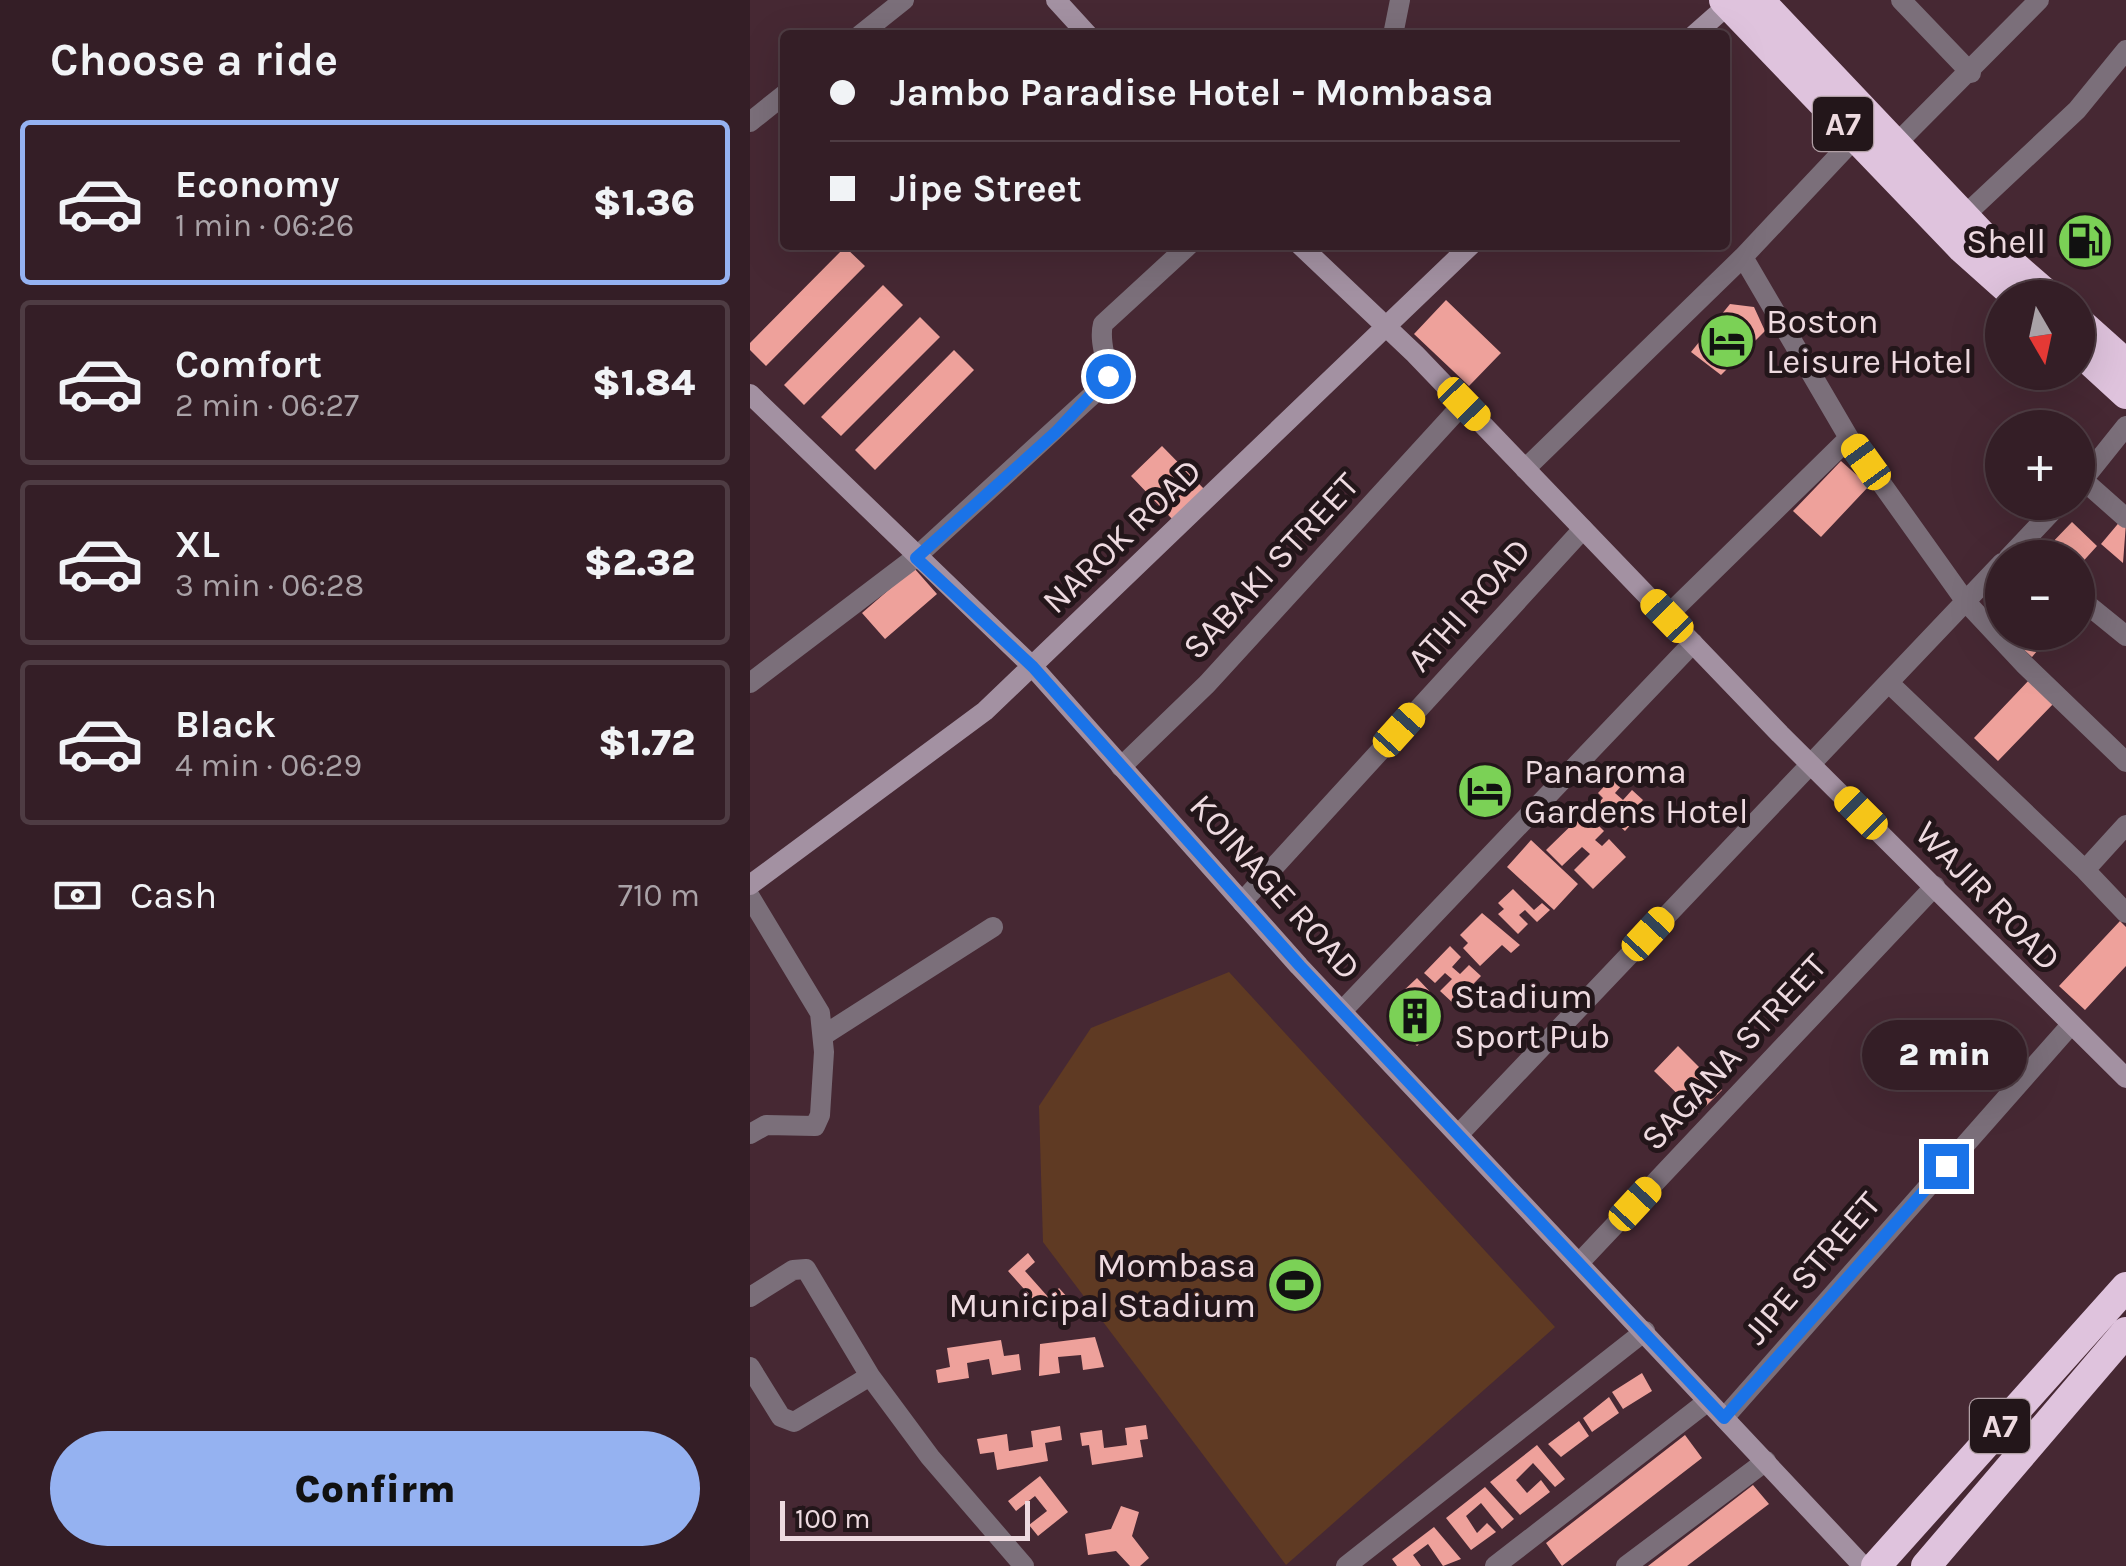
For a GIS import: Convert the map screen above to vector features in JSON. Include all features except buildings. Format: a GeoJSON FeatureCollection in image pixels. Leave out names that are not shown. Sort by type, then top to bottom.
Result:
{"type":"FeatureCollection","features":[{"type":"Feature","properties":{"kind":"highway","name":"A7"},"geometry":{"type":"LineString","coordinates":[[1726,2],[1765,19],[2031,280]]}},
{"type":"Feature","properties":{"kind":"highway","name":"A7"},"geometry":{"type":"LineString","coordinates":[[1765,19],[1856,137],[1998,280]]}},
{"type":"Feature","properties":{"kind":"highway"},"geometry":{"type":"LineString","coordinates":[[2095,343],[2124,381]]}},
{"type":"Feature","properties":{"kind":"highway"},"geometry":{"type":"LineString","coordinates":[[2095,361],[2124,381]]}},
{"type":"Feature","properties":{"kind":"highway","name":"A7"},"geometry":{"type":"LineString","coordinates":[[1876,1566],[2126,1286]]}},
{"type":"Feature","properties":{"kind":"highway","name":"A7"},"geometry":{"type":"LineString","coordinates":[[1926,1566],[2126,1332]]}},
{"type":"Feature","properties":{"kind":"street"},"geometry":{"type":"LineString","coordinates":[[866,30],[904,0]]}},
{"type":"Feature","properties":{"kind":"street"},"geometry":{"type":"LineString","coordinates":[[1056,0],[1083,30]]}},
{"type":"Feature","properties":{"kind":"street"},"geometry":{"type":"LineString","coordinates":[[1394,30],[1400,0]]}},
{"type":"Feature","properties":{"kind":"street"},"geometry":{"type":"LineString","coordinates":[[1902,0],[1971,73]]}},
{"type":"Feature","properties":{"kind":"street"},"geometry":{"type":"LineString","coordinates":[[1896,144],[1971,73],[2039,0]]}},
{"type":"Feature","properties":{"kind":"street"},"geometry":{"type":"LineString","coordinates":[[1699,30],[1726,2]]}},
{"type":"Feature","properties":{"kind":"street"},"geometry":{"type":"LineString","coordinates":[[1964,216],[2090,96],[2126,50]]}},
{"type":"Feature","properties":{"kind":"street"},"geometry":{"type":"LineString","coordinates":[[751,118],[780,98]]}},
{"type":"Feature","properties":{"kind":"street"},"geometry":{"type":"LineString","coordinates":[[1526,469],[1742,257],[1856,137]]}},
{"type":"Feature","properties":{"kind":"street"},"geometry":{"type":"LineString","coordinates":[[750,683],[916,558],[1100,388],[1108,376],[1100,343],[1102,324],[1184,250]]}},
{"type":"Feature","properties":{"kind":"street","name":"WAJIR ROAD"},"geometry":{"type":"LineString","coordinates":[[1305,250],[1388,326],[2069,1027],[2126,1078]]}},
{"type":"Feature","properties":{"kind":"street","name":"NAROK ROAD"},"geometry":{"type":"LineString","coordinates":[[750,885],[984,711],[1466,250]]}},
{"type":"Feature","properties":{"kind":"street"},"geometry":{"type":"LineString","coordinates":[[1742,257],[1849,438],[1966,602],[2126,762]]}},
{"type":"Feature","properties":{"kind":"street","name":"KOINAGE ROAD"},"geometry":{"type":"LineString","coordinates":[[750,394],[1033,667],[1242,902],[1527,1211],[1580,1262],[1863,1566]]}},
{"type":"Feature","properties":{"kind":"street","name":"SABAKI STREET"},"geometry":{"type":"LineString","coordinates":[[1121,767],[1207,684],[1464,404]]}},
{"type":"Feature","properties":{"kind":"street"},"geometry":{"type":"LineString","coordinates":[[2095,464],[2126,426]]}},
{"type":"Feature","properties":{"kind":"street"},"geometry":{"type":"LineString","coordinates":[[1667,616],[1849,438]]}},
{"type":"Feature","properties":{"kind":"street"},"geometry":{"type":"LineString","coordinates":[[2095,494],[2126,518]]}},
{"type":"Feature","properties":{"kind":"street"},"geometry":{"type":"LineString","coordinates":[[2028,540],[2045,520]]}},
{"type":"Feature","properties":{"kind":"street","name":"ATHI ROAD"},"geometry":{"type":"LineString","coordinates":[[1242,902],[1583,529]]}},
{"type":"Feature","properties":{"kind":"street"},"geometry":{"type":"LineString","coordinates":[[1459,1134],[1985,584]]}},
{"type":"Feature","properties":{"kind":"street"},"geometry":{"type":"LineString","coordinates":[[2095,610],[2126,636]]}},
{"type":"Feature","properties":{"kind":"street"},"geometry":{"type":"LineString","coordinates":[[1343,1010],[1694,643]]}},
{"type":"Feature","properties":{"kind":"street"},"geometry":{"type":"LineString","coordinates":[[1890,684],[2126,914]]}},
{"type":"Feature","properties":{"kind":"street"},"geometry":{"type":"LineString","coordinates":[[2085,870],[2126,825]]}},
{"type":"Feature","properties":{"kind":"street","name":"SAGANA STREET"},"geometry":{"type":"LineString","coordinates":[[1580,1262],[1935,886]]}},
{"type":"Feature","properties":{"kind":"street"},"geometry":{"type":"LineString","coordinates":[[750,897],[820,1013],[824,1035],[820,1115],[815,1126],[766,1125],[750,1134]]}},
{"type":"Feature","properties":{"kind":"street"},"geometry":{"type":"LineString","coordinates":[[824,1035],[993,927]]}},
{"type":"Feature","properties":{"kind":"street","name":"JIPE STREET"},"geometry":{"type":"LineString","coordinates":[[1724,1418],[2069,1027]]}},
{"type":"Feature","properties":{"kind":"street"},"geometry":{"type":"LineString","coordinates":[[750,1298],[794,1270],[806,1269],[870,1376],[930,1457],[1024,1566]]}},
{"type":"Feature","properties":{"kind":"street"},"geometry":{"type":"LineString","coordinates":[[1346,1566],[1645,1332]]}},
{"type":"Feature","properties":{"kind":"street"},"geometry":{"type":"LineString","coordinates":[[750,1367],[781,1416],[794,1422],[870,1376]]}},
{"type":"Feature","properties":{"kind":"street"},"geometry":{"type":"LineString","coordinates":[[1495,1566],[1708,1401]]}},
{"type":"Feature","properties":{"kind":"street"},"geometry":{"type":"LineString","coordinates":[[1626,1566],[1766,1461]]}},
{"type":"Feature","properties":{"kind":"shaded area","name":"Mombasa Municipal Stadium"},"geometry":{"type":"Polygon","coordinates":[[[1229,972],[1555,1327],[1286,1565],[1043,1242],[1039,1106],[1091,1028],[1229,972]]]}},
{"type":"Feature","properties":{"kind":"place","name":"Shell"},"geometry":{"type":"Point","coordinates":[2085,241]}},
{"type":"Feature","properties":{"kind":"place","name":"Boston Leisure Hotel"},"geometry":{"type":"Point","coordinates":[1727,341]}},
{"type":"Feature","properties":{"kind":"place","name":"Panaroma Gardens Hotel"},"geometry":{"type":"Point","coordinates":[1485,791]}},
{"type":"Feature","properties":{"kind":"place","name":"Stadium Sport Pub"},"geometry":{"type":"Point","coordinates":[1415,1016]}},
{"type":"Feature","properties":{"kind":"place","name":"Mombasa Municipal Stadium"},"geometry":{"type":"Point","coordinates":[1295,1285]}},
{"type":"Feature","properties":{"kind":"route"},"geometry":{"type":"LineString","coordinates":[[1108,376],[1056,432],[916,558],[1033,667],[1300,966],[1724,1418],[1946,1166]]}}]}
